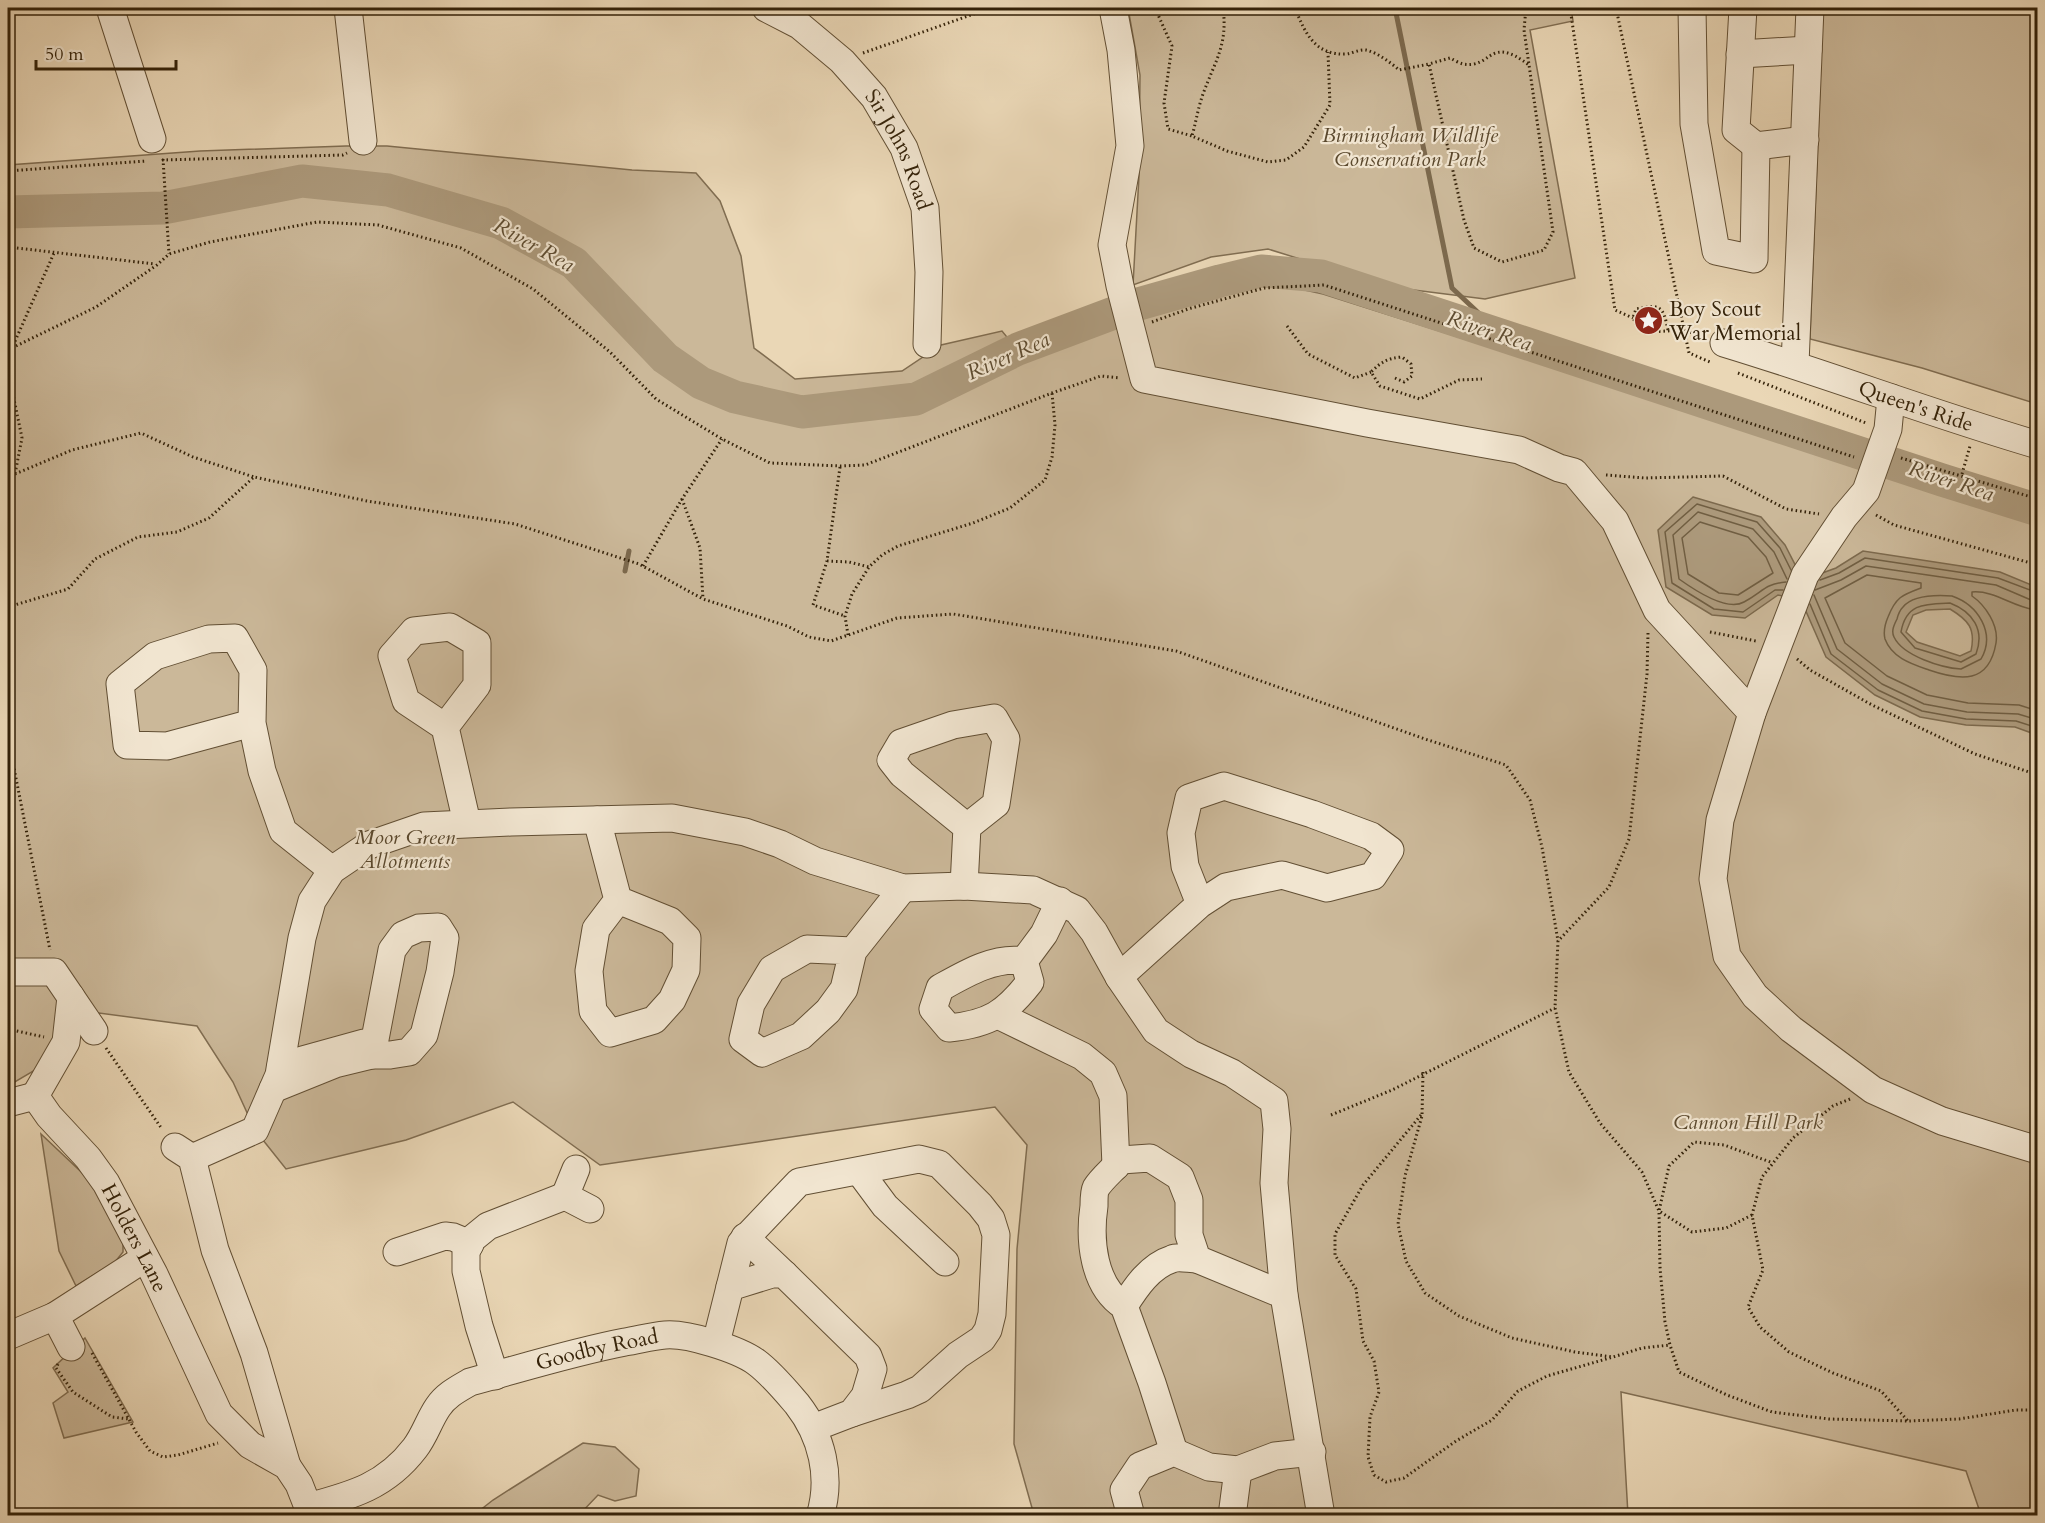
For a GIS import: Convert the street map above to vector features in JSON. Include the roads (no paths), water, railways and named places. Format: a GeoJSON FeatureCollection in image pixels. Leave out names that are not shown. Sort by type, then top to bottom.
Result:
{"type":"FeatureCollection","features":[{"type":"Feature","properties":{"kind":"street"},"geometry":{"type":"LineString","coordinates":[[110,8],[158,150]]}},
{"type":"Feature","properties":{"kind":"street"},"geometry":{"type":"LineString","coordinates":[[348,8],[363,141]]}},
{"type":"Feature","properties":{"kind":"street","name":"Sir Johns Road"},"geometry":{"type":"LineString","coordinates":[[766,8],[799,25],[842,61],[874,98],[904,148],[924,208],[929,272],[927,344]]}},
{"type":"Feature","properties":{"kind":"street"},"geometry":{"type":"LineString","coordinates":[[1113,8],[1121,50],[1130,146],[1112,245],[1144,379],[1366,423],[1519,450],[1559,468],[1574,472],[1615,521],[1657,610],[1752,712]]}},
{"type":"Feature","properties":{"kind":"street"},"geometry":{"type":"LineString","coordinates":[[1692,8],[1694,124],[1716,251],[1754,259],[1756,146]]}},
{"type":"Feature","properties":{"kind":"street"},"geometry":{"type":"LineString","coordinates":[[1743,8],[1736,130],[1756,146],[1804,140]]}},
{"type":"Feature","properties":{"kind":"street"},"geometry":{"type":"LineString","coordinates":[[1795,364],[1810,8]]}},
{"type":"Feature","properties":{"kind":"street"},"geometry":{"type":"LineString","coordinates":[[1740,54],[1808,50]]}},
{"type":"Feature","properties":{"kind":"street","name":"Queen's Ride"},"geometry":{"type":"LineString","coordinates":[[1717,352],[1795,364],[1975,427],[2037,445]]}},
{"type":"Feature","properties":{"kind":"street"},"geometry":{"type":"LineString","coordinates":[[1891,398],[1888,429],[1891,450],[1861,466],[1866,490],[1805,574],[1752,712],[1720,820],[1713,879],[1727,956],[1755,996],[1791,1029],[1873,1090],[1942,1121],[2037,1150]]}},
{"type":"Feature","properties":{"kind":"street"},"geometry":{"type":"LineString","coordinates":[[252,723],[167,746],[127,745],[120,684],[154,656],[209,639],[236,638],[253,670],[252,723],[262,771],[283,831],[332,870]]}},
{"type":"Feature","properties":{"kind":"street"},"geometry":{"type":"LineString","coordinates":[[964,886],[967,827],[996,804],[1006,739],[994,718],[953,725],[902,742],[891,760],[902,774],[967,827]]}},
{"type":"Feature","properties":{"kind":"street"},"geometry":{"type":"LineString","coordinates":[[445,727],[467,823]]}},
{"type":"Feature","properties":{"kind":"street"},"geometry":{"type":"LineString","coordinates":[[1119,977],[1200,904],[1226,887],[1282,875],[1327,888],[1373,876],[1390,850],[1371,837],[1312,814],[1224,786],[1189,798],[1181,833],[1185,866],[1200,904]]}},
{"type":"Feature","properties":{"kind":"street"},"geometry":{"type":"LineString","coordinates":[[309,1511],[299,1484],[287,1466],[254,1353],[214,1250],[184,1153],[255,1130],[277,1077],[302,938],[312,902],[332,870],[369,845],[424,826],[672,818],[745,832],[780,844],[815,861],[903,888],[964,886],[1033,890],[1060,901],[1077,910],[1094,932],[1119,977],[1156,1031],[1191,1054],[1232,1073],[1274,1101],[1277,1129],[1274,1183],[1284,1294],[1322,1515]]}},
{"type":"Feature","properties":{"kind":"street"},"geometry":{"type":"LineString","coordinates":[[597,820],[618,900]]}},
{"type":"Feature","properties":{"kind":"street"},"geometry":{"type":"LineString","coordinates":[[853,951],[903,888]]}},
{"type":"Feature","properties":{"kind":"street"},"geometry":{"type":"LineString","coordinates":[[618,900],[670,921],[687,938],[686,970],[672,1000],[654,1020],[610,1033],[593,1011],[589,971],[596,929],[618,900]]}},
{"type":"Feature","properties":{"kind":"street"},"geometry":{"type":"LineString","coordinates":[[1024,961],[1044,934],[1060,901]]}},
{"type":"Feature","properties":{"kind":"street"},"geometry":{"type":"LineString","coordinates":[[1011,959],[1024,961],[1030,982],[1014,1002],[998,1015],[972,1026],[949,1028],[933,1009],[940,988],[970,971],[1011,959]]}},
{"type":"Feature","properties":{"kind":"street"},"geometry":{"type":"LineString","coordinates":[[8,972],[54,972],[94,1031]]}},
{"type":"Feature","properties":{"kind":"street"},"geometry":{"type":"LineString","coordinates":[[8,1103],[35,1096],[66,1042],[71,997]]}},
{"type":"Feature","properties":{"kind":"street"},"geometry":{"type":"LineString","coordinates":[[998,1015],[1082,1056],[1104,1073],[1113,1096],[1116,1166]]}},
{"type":"Feature","properties":{"kind":"street"},"geometry":{"type":"LineString","coordinates":[[277,1077],[364,1043],[368,1045],[372,1055]]}},
{"type":"Feature","properties":{"kind":"street","name":"Holders Lane"},"geometry":{"type":"LineString","coordinates":[[35,1096],[49,1116],[88,1158],[106,1183],[154,1274],[219,1414],[250,1445],[287,1466]]}},
{"type":"Feature","properties":{"kind":"street"},"geometry":{"type":"LineString","coordinates":[[1174,1452],[1124,1306],[1115,1300],[1104,1285],[1095,1257],[1091,1228],[1096,1189],[1121,1160],[1150,1158],[1180,1177],[1189,1200],[1189,1235],[1197,1259]]}},
{"type":"Feature","properties":{"kind":"street"},"geometry":{"type":"LineString","coordinates":[[716,1343],[741,1243],[799,1182],[919,1159],[939,1164],[980,1205],[995,1227],[992,1314],[988,1330],[982,1339],[958,1354],[920,1389],[813,1428]]}},
{"type":"Feature","properties":{"kind":"street"},"geometry":{"type":"LineString","coordinates":[[495,1376],[479,1326],[466,1270],[466,1252],[472,1239],[488,1226],[564,1196],[576,1169]]}},
{"type":"Feature","properties":{"kind":"street"},"geometry":{"type":"LineString","coordinates":[[859,1171],[885,1206],[945,1262]]}},
{"type":"Feature","properties":{"kind":"street"},"geometry":{"type":"LineString","coordinates":[[564,1196],[590,1209]]}},
{"type":"Feature","properties":{"kind":"street"},"geometry":{"type":"LineString","coordinates":[[397,1252],[445,1236],[453,1236],[470,1244]]}},
{"type":"Feature","properties":{"kind":"street"},"geometry":{"type":"LineString","coordinates":[[745,1237],[907,1395]]}},
{"type":"Feature","properties":{"kind":"street"},"geometry":{"type":"LineString","coordinates":[[8,1336],[55,1316],[145,1258]]}},
{"type":"Feature","properties":{"kind":"street"},"geometry":{"type":"LineString","coordinates":[[1124,1306],[1138,1284],[1155,1269],[1174,1258],[1197,1259],[1284,1294]]}},
{"type":"Feature","properties":{"kind":"street"},"geometry":{"type":"LineString","coordinates":[[730,1287],[772,1274],[784,1274]]}},
{"type":"Feature","properties":{"kind":"street"},"geometry":{"type":"LineString","coordinates":[[55,1316],[71,1347]]}},
{"type":"Feature","properties":{"kind":"street","name":"Goodby Road"},"geometry":{"type":"LineString","coordinates":[[309,1511],[356,1494],[382,1481],[400,1466],[416,1447],[438,1407],[452,1392],[470,1382],[596,1348],[666,1335],[716,1343],[756,1361],[785,1390],[813,1428],[826,1469],[824,1504],[820,1515]]}},
{"type":"Feature","properties":{"kind":"street"},"geometry":{"type":"LineString","coordinates":[[852,1413],[865,1396],[871,1381],[873,1369],[868,1356]]}},
{"type":"Feature","properties":{"kind":"street"},"geometry":{"type":"LineString","coordinates":[[1131,1515],[1124,1490],[1140,1466],[1174,1452],[1209,1467],[1238,1470],[1275,1456],[1312,1452]]}},
{"type":"Feature","properties":{"kind":"street"},"geometry":{"type":"LineString","coordinates":[[1232,1515],[1238,1470]]}},
{"type":"Feature","properties":{"kind":"water"},"geometry":{"type":"Polygon","coordinates":[[[1693,497],[1761,517],[1785,545],[1803,580],[1836,568],[1863,551],[2000,572],[2034,586],[2038,589],[2037,735],[2015,727],[1966,725],[1920,717],[1875,695],[1826,657],[1801,600],[1778,595],[1745,618],[1712,615],[1666,587],[1658,530],[1693,497]],[[1950,609],[1926,610],[1913,615],[1906,632],[1917,642],[1960,656],[1971,651],[1972,636],[1966,621],[1950,609]]]}},
{"type":"Feature","properties":{"kind":"waterway"},"geometry":{"type":"LineString","coordinates":[[1395,8],[1452,288],[1502,335]]}},
{"type":"Feature","properties":{"kind":"waterway","name":"River Rea"},"geometry":{"type":"LineString","coordinates":[[8,212],[163,208],[302,181],[388,190],[501,223],[574,263],[665,358],[701,383],[735,397],[802,412],[916,399],[1018,349],[1135,305],[1220,281],[1261,271],[1321,276],[2038,510]]}},
{"type":"Feature","properties":{"kind":"waterway"},"geometry":{"type":"LineString","coordinates":[[625,571],[629,551]]}},
{"type":"Feature","properties":{"kind":"place","name":"Boy Scout War Memorial"},"geometry":{"type":"Point","coordinates":[1648,321]}},
{"type":"Feature","properties":{"kind":"park label","name":"Birmingham Wildlife Conservation Park"},"geometry":{"type":"Point","coordinates":[1410,147]}},
{"type":"Feature","properties":{"kind":"park label","name":"Moor Green Allotments"},"geometry":{"type":"Point","coordinates":[405,849]}},
{"type":"Feature","properties":{"kind":"park label","name":"Cannon Hill Park"},"geometry":{"type":"Point","coordinates":[1748,1122]}}]}
